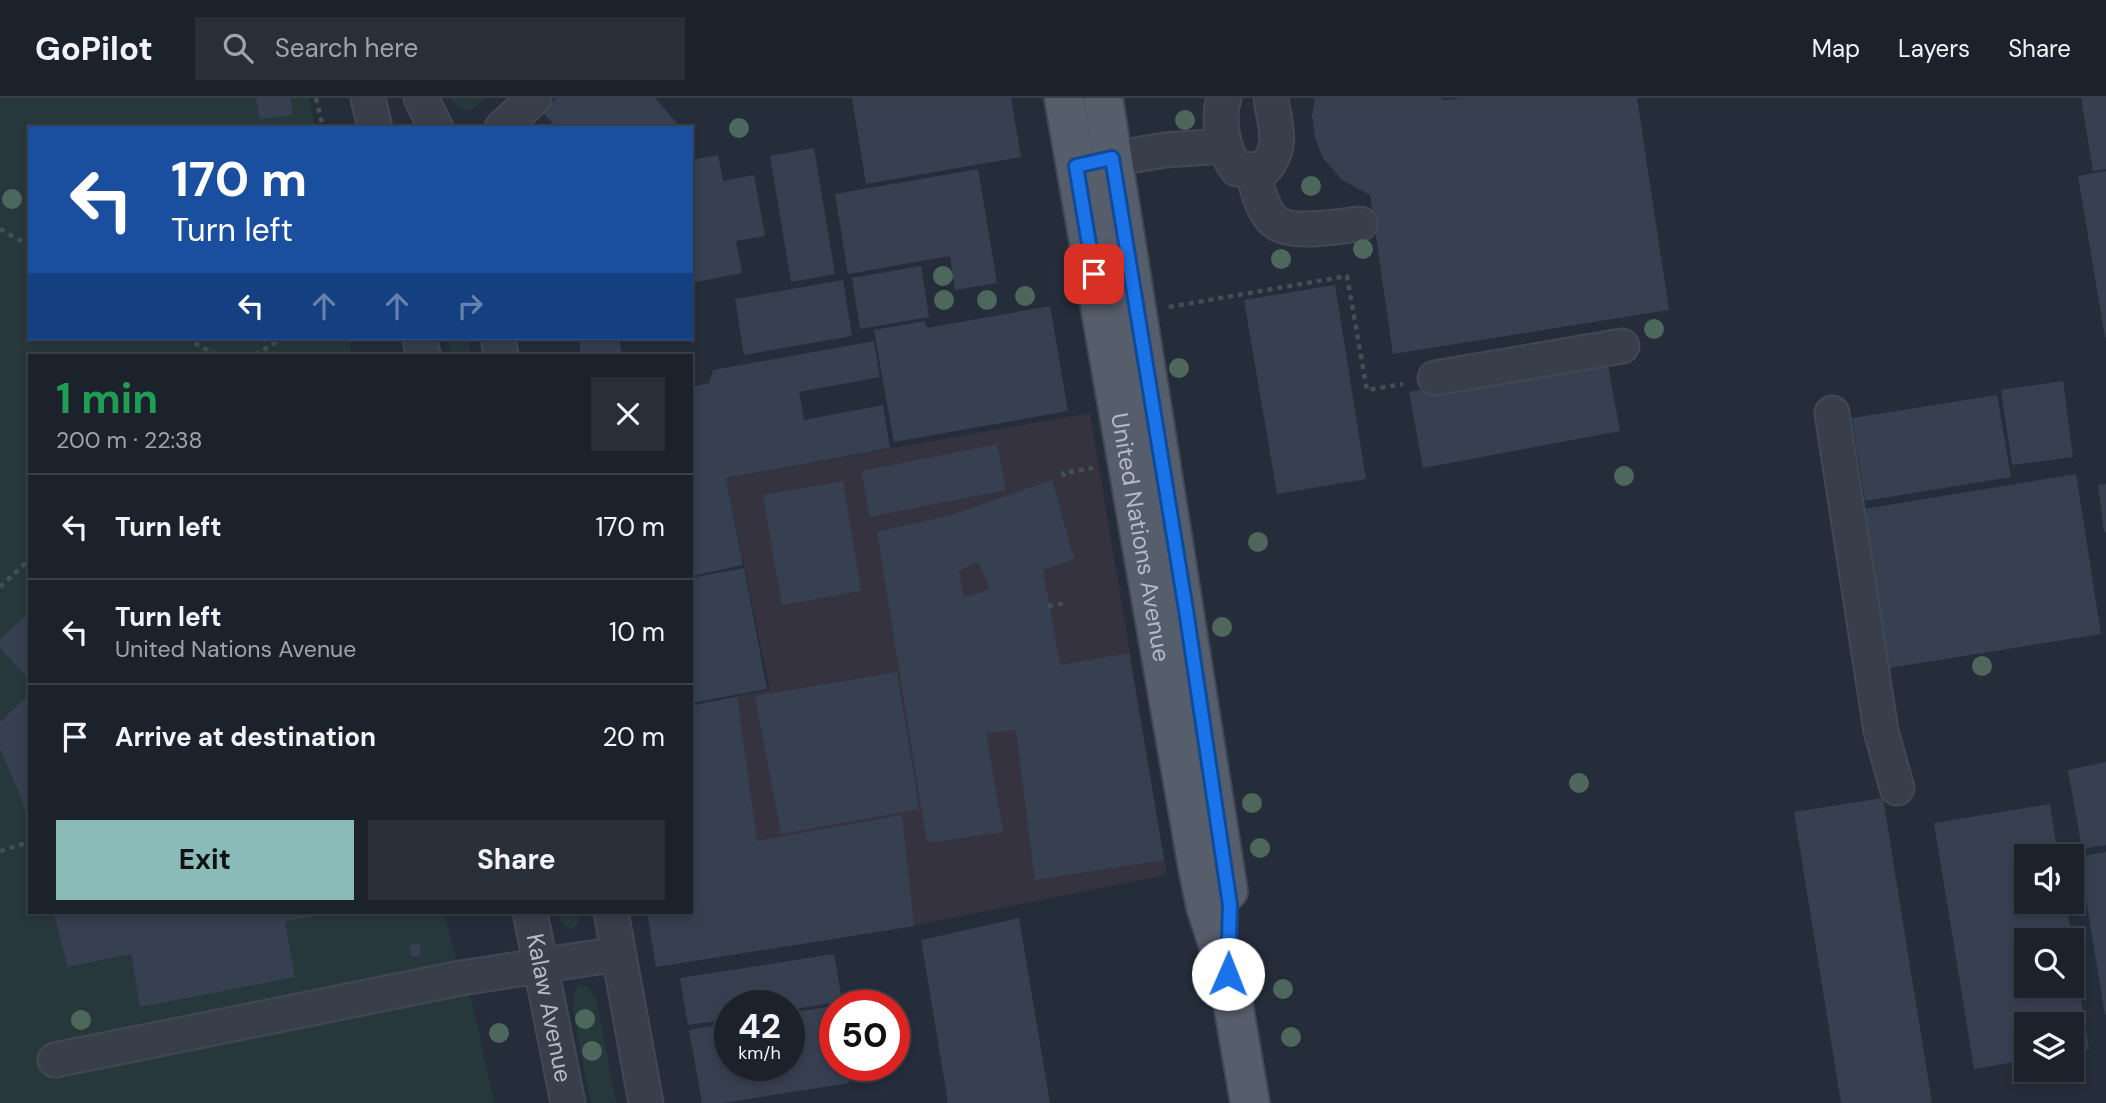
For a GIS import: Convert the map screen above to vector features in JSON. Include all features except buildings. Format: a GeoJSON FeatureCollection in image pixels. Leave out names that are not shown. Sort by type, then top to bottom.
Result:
{"type":"FeatureCollection","features":[{"type":"Feature","properties":{"kind":"main road","name":"United Nations Avenue"},"geometry":{"type":"LineString","coordinates":[[1064,98],[1211,864],[1230,905],[1228,974],[1250,1103]]}},
{"type":"Feature","properties":{"kind":"main road","name":"United Nations Avenue"},"geometry":{"type":"LineString","coordinates":[[1103,98],[1211,864]]}},
{"type":"Feature","properties":{"kind":"street"},"geometry":{"type":"LineString","coordinates":[[368,98],[375,126]]}},
{"type":"Feature","properties":{"kind":"street"},"geometry":{"type":"LineString","coordinates":[[421,98],[435,126]]}},
{"type":"Feature","properties":{"kind":"street"},"geometry":{"type":"LineString","coordinates":[[504,126],[534,98]]}},
{"type":"Feature","properties":{"kind":"street"},"geometry":{"type":"LineString","coordinates":[[1224,98],[1221,108],[1229,159],[1237,169],[1252,171],[1263,170],[1273,160],[1278,144],[1271,98]]}},
{"type":"Feature","properties":{"kind":"street"},"geometry":{"type":"LineString","coordinates":[[1076,166],[1165,150],[1225,145]]}},
{"type":"Feature","properties":{"kind":"street"},"geometry":{"type":"LineString","coordinates":[[1252,171],[1267,212],[1275,222],[1302,230],[1360,224]]}},
{"type":"Feature","properties":{"kind":"street"},"geometry":{"type":"LineString","coordinates":[[1435,378],[1622,346]]}},
{"type":"Feature","properties":{"kind":"street"},"geometry":{"type":"LineString","coordinates":[[1832,412],[1881,731],[1902,788],[1897,695]]}},
{"type":"Feature","properties":{"kind":"street","name":"Kalaw Avenue"},"geometry":{"type":"LineString","coordinates":[[530,914],[568,1103]]}},
{"type":"Feature","properties":{"kind":"street"},"geometry":{"type":"LineString","coordinates":[[611,914],[646,1103]]}},
{"type":"Feature","properties":{"kind":"street"},"geometry":{"type":"LineString","coordinates":[[55,1060],[447,981],[618,954]]}},
{"type":"Feature","properties":{"kind":"path"},"geometry":{"type":"LineString","coordinates":[[316,98],[323,126]]}},
{"type":"Feature","properties":{"kind":"path"},"geometry":{"type":"LineString","coordinates":[[0,229],[28,245]]}},
{"type":"Feature","properties":{"kind":"path"},"geometry":{"type":"LineString","coordinates":[[1189,303],[1347,276],[1367,390],[1435,378]]}},
{"type":"Feature","properties":{"kind":"path"},"geometry":{"type":"LineString","coordinates":[[190,340],[214,354]]}},
{"type":"Feature","properties":{"kind":"path"},"geometry":{"type":"LineString","coordinates":[[257,354],[280,340]]}},
{"type":"Feature","properties":{"kind":"path"},"geometry":{"type":"LineString","coordinates":[[0,587],[28,561]]}},
{"type":"Feature","properties":{"kind":"path"},"geometry":{"type":"LineString","coordinates":[[1048,606],[1067,603]]}},
{"type":"Feature","properties":{"kind":"path"},"geometry":{"type":"LineString","coordinates":[[0,851],[28,843]]}},
{"type":"Feature","properties":{"kind":"shaded area"},"geometry":{"type":"Polygon","coordinates":[[[0,98],[309,98],[315,126],[28,126],[28,340],[349,340],[352,354],[28,354],[28,914],[445,914],[461,978],[473,1005],[494,1103],[0,1103],[0,98]]]}},
{"type":"Feature","properties":{"kind":"shaded area"},"geometry":{"type":"Polygon","coordinates":[[[450,98],[485,98],[471,109],[464,110],[450,98]]]}},
{"type":"Feature","properties":{"kind":"shaded area"},"geometry":{"type":"Polygon","coordinates":[[[448,340],[468,340],[471,354],[451,354],[448,340]]]}},
{"type":"Feature","properties":{"kind":"shaded area"},"geometry":{"type":"Polygon","coordinates":[[[1090,413],[1167,875],[901,928],[656,967],[647,914],[693,914],[693,705],[770,690],[726,478],[1090,413]]]}},
{"type":"Feature","properties":{"kind":"shaded area"},"geometry":{"type":"Polygon","coordinates":[[[557,914],[579,914],[578,923],[572,930],[562,925],[557,914]]]}},
{"type":"Feature","properties":{"kind":"shaded area"},"geometry":{"type":"Polygon","coordinates":[[[579,984],[588,987],[596,998],[616,1103],[591,1103],[573,1008],[574,995],[579,984]]]}},
{"type":"Feature","properties":{"kind":"route"},"geometry":{"type":"LineString","coordinates":[[1094,274],[1076,166],[1112,158],[1186,610],[1230,905],[1228,974]]}}]}
